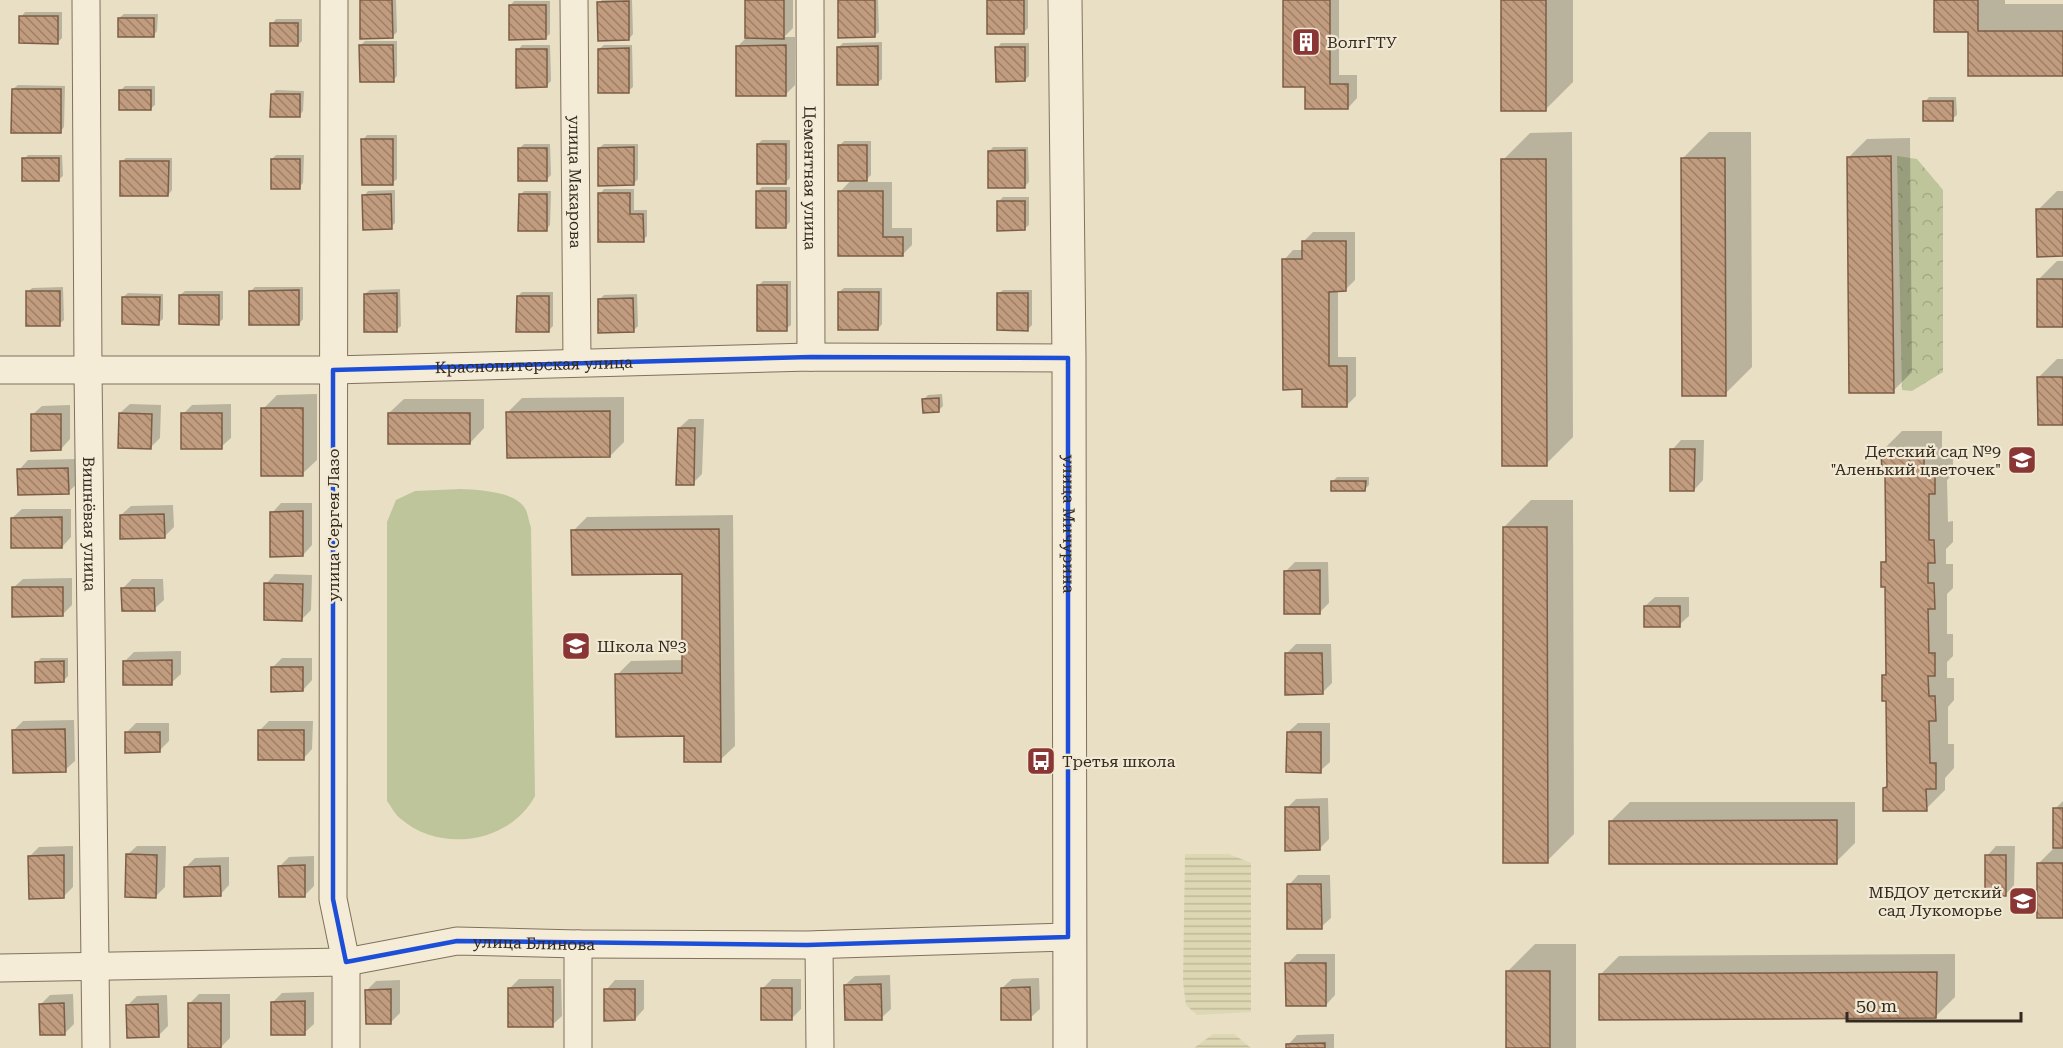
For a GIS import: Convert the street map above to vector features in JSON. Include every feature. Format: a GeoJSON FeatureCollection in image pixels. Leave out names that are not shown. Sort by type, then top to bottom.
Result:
{"type":"FeatureCollection","features":[{"type":"Feature","properties":{"kind":"street","name":"Вишнёвая улица"},"geometry":{"type":"LineString","coordinates":[[86,0],[96,1048]]}},
{"type":"Feature","properties":{"kind":"street","name":"улица Сергея Лазо"},"geometry":{"type":"LineString","coordinates":[[334,0],[333,899],[346,962],[346,1048]]}},
{"type":"Feature","properties":{"kind":"street","name":"улица Макарова"},"geometry":{"type":"LineString","coordinates":[[574,0],[577,362]]}},
{"type":"Feature","properties":{"kind":"street","name":"Цементная улица"},"geometry":{"type":"LineString","coordinates":[[810,0],[811,357]]}},
{"type":"Feature","properties":{"kind":"street","name":"улица Мичурина"},"geometry":{"type":"LineString","coordinates":[[1065,0],[1070,1048]]}},
{"type":"Feature","properties":{"kind":"street","name":"Краснопитерская улица"},"geometry":{"type":"LineString","coordinates":[[0,370],[333,370],[811,357],[1068,358]]}},
{"type":"Feature","properties":{"kind":"street","name":"улица Блинова"},"geometry":{"type":"LineString","coordinates":[[0,968],[346,962],[457,941],[819,945],[1068,937]]}},
{"type":"Feature","properties":{"kind":"street"},"geometry":{"type":"LineString","coordinates":[[578,944],[578,1048]]}},
{"type":"Feature","properties":{"kind":"street"},"geometry":{"type":"LineString","coordinates":[[819,945],[820,1048]]}},
{"type":"Feature","properties":{"kind":"highlighted area"},"geometry":{"type":"Polygon","coordinates":[[[811,357],[1068,358],[1068,937],[807,945],[457,941],[346,962],[333,899],[333,370],[811,357]]]}},
{"type":"Feature","properties":{"kind":"shaded area"},"geometry":{"type":"Polygon","coordinates":[[[1185,854],[1229,854],[1251,863],[1251,1012],[1197,1015],[1186,1005],[1183,982],[1185,854]]]}},
{"type":"Feature","properties":{"kind":"shaded area"},"geometry":{"type":"Polygon","coordinates":[[[1213,1034],[1234,1034],[1251,1048],[1194,1048],[1213,1034]]]}},
{"type":"Feature","properties":{"kind":"green space"},"geometry":{"type":"Polygon","coordinates":[[[1897,156],[1917,159],[1943,190],[1943,372],[1912,391],[1902,390],[1897,156]]]}},
{"type":"Feature","properties":{"kind":"green space"},"geometry":{"type":"Polygon","coordinates":[[[461,489],[497,493],[515,499],[526,510],[531,528],[535,796],[524,812],[510,824],[493,833],[474,838],[455,839],[435,837],[417,830],[399,817],[387,801],[387,522],[396,500],[415,491],[461,489]]]}},
{"type":"Feature","properties":{"kind":"building"},"geometry":{"type":"Polygon","coordinates":[[[360,0],[392,0],[393,38],[360,39],[360,0]]]}},
{"type":"Feature","properties":{"kind":"building"},"geometry":{"type":"Polygon","coordinates":[[[745,0],[784,0],[784,39],[745,38],[745,0]]]}},
{"type":"Feature","properties":{"kind":"building"},"geometry":{"type":"Polygon","coordinates":[[[838,0],[875,0],[875,37],[838,38],[838,0]]]}},
{"type":"Feature","properties":{"kind":"building"},"geometry":{"type":"Polygon","coordinates":[[[987,0],[1024,0],[1024,34],[987,34],[987,0]]]}},
{"type":"Feature","properties":{"kind":"building","name":"ВолгГТУ"},"geometry":{"type":"Polygon","coordinates":[[[1283,0],[1330,0],[1330,84],[1348,84],[1348,109],[1305,109],[1305,87],[1283,87],[1283,0]]]}},
{"type":"Feature","properties":{"kind":"building"},"geometry":{"type":"Polygon","coordinates":[[[1501,0],[1546,0],[1546,111],[1501,111],[1501,0]]]}},
{"type":"Feature","properties":{"kind":"building"},"geometry":{"type":"Polygon","coordinates":[[[1934,0],[1978,0],[1978,31],[2063,31],[2063,76],[1968,76],[1968,32],[1934,32],[1934,0]]]}},
{"type":"Feature","properties":{"kind":"building"},"geometry":{"type":"Polygon","coordinates":[[[629,1],[629,40],[598,41],[597,2],[629,1]]]}},
{"type":"Feature","properties":{"kind":"building"},"geometry":{"type":"Polygon","coordinates":[[[509,5],[546,5],[546,39],[509,40],[509,5]]]}},
{"type":"Feature","properties":{"kind":"building"},"geometry":{"type":"Polygon","coordinates":[[[19,16],[58,16],[58,44],[19,43],[19,16]]]}},
{"type":"Feature","properties":{"kind":"building"},"geometry":{"type":"Polygon","coordinates":[[[118,18],[154,18],[154,37],[118,37],[118,18]]]}},
{"type":"Feature","properties":{"kind":"building"},"geometry":{"type":"Polygon","coordinates":[[[270,23],[298,23],[298,46],[270,46],[270,23]]]}},
{"type":"Feature","properties":{"kind":"building"},"geometry":{"type":"Polygon","coordinates":[[[359,45],[393,45],[394,82],[360,82],[359,45]]]}},
{"type":"Feature","properties":{"kind":"building"},"geometry":{"type":"Polygon","coordinates":[[[786,45],[786,96],[736,96],[736,46],[786,45]]]}},
{"type":"Feature","properties":{"kind":"building"},"geometry":{"type":"Polygon","coordinates":[[[878,46],[878,85],[837,85],[837,47],[878,46]]]}},
{"type":"Feature","properties":{"kind":"building"},"geometry":{"type":"Polygon","coordinates":[[[995,47],[1025,47],[1025,81],[996,82],[995,47]]]}},
{"type":"Feature","properties":{"kind":"building"},"geometry":{"type":"Polygon","coordinates":[[[629,48],[629,93],[598,93],[598,49],[629,48]]]}},
{"type":"Feature","properties":{"kind":"building"},"geometry":{"type":"Polygon","coordinates":[[[516,49],[547,49],[547,87],[516,88],[516,49]]]}},
{"type":"Feature","properties":{"kind":"building"},"geometry":{"type":"Polygon","coordinates":[[[12,89],[61,89],[61,133],[11,133],[12,89]]]}},
{"type":"Feature","properties":{"kind":"building"},"geometry":{"type":"Polygon","coordinates":[[[119,90],[151,90],[151,110],[119,110],[119,90]]]}},
{"type":"Feature","properties":{"kind":"building"},"geometry":{"type":"Polygon","coordinates":[[[271,94],[300,94],[300,117],[270,117],[271,94]]]}},
{"type":"Feature","properties":{"kind":"building"},"geometry":{"type":"Polygon","coordinates":[[[1923,101],[1953,101],[1953,121],[1923,121],[1923,101]]]}},
{"type":"Feature","properties":{"kind":"building"},"geometry":{"type":"Polygon","coordinates":[[[361,139],[393,139],[393,185],[362,185],[361,139]]]}},
{"type":"Feature","properties":{"kind":"building"},"geometry":{"type":"Polygon","coordinates":[[[757,144],[786,144],[786,184],[757,184],[757,144]]]}},
{"type":"Feature","properties":{"kind":"building"},"geometry":{"type":"Polygon","coordinates":[[[838,145],[867,145],[867,181],[838,181],[838,145]]]}},
{"type":"Feature","properties":{"kind":"building"},"geometry":{"type":"Polygon","coordinates":[[[634,147],[634,185],[598,186],[598,148],[634,147]]]}},
{"type":"Feature","properties":{"kind":"building"},"geometry":{"type":"Polygon","coordinates":[[[518,148],[547,148],[547,181],[518,181],[518,148]]]}},
{"type":"Feature","properties":{"kind":"building"},"geometry":{"type":"Polygon","coordinates":[[[1025,150],[1025,188],[988,188],[988,151],[1025,150]]]}},
{"type":"Feature","properties":{"kind":"building"},"geometry":{"type":"Polygon","coordinates":[[[1891,156],[1894,393],[1849,393],[1847,157],[1891,156]]]}},
{"type":"Feature","properties":{"kind":"building"},"geometry":{"type":"Polygon","coordinates":[[[22,158],[59,158],[59,181],[22,181],[22,158]]]}},
{"type":"Feature","properties":{"kind":"building"},"geometry":{"type":"Polygon","coordinates":[[[1681,158],[1725,158],[1726,396],[1682,396],[1681,158]]]}},
{"type":"Feature","properties":{"kind":"building"},"geometry":{"type":"Polygon","coordinates":[[[271,159],[300,159],[300,189],[271,189],[271,159]]]}},
{"type":"Feature","properties":{"kind":"building"},"geometry":{"type":"Polygon","coordinates":[[[1501,159],[1546,159],[1547,466],[1502,466],[1501,159]]]}},
{"type":"Feature","properties":{"kind":"building"},"geometry":{"type":"Polygon","coordinates":[[[120,161],[169,161],[168,196],[120,196],[120,161]]]}},
{"type":"Feature","properties":{"kind":"building"},"geometry":{"type":"Polygon","coordinates":[[[756,191],[786,191],[786,228],[756,228],[756,191]]]}},
{"type":"Feature","properties":{"kind":"building"},"geometry":{"type":"Polygon","coordinates":[[[838,191],[883,191],[883,237],[903,237],[903,256],[838,256],[838,191]]]}},
{"type":"Feature","properties":{"kind":"building"},"geometry":{"type":"Polygon","coordinates":[[[598,193],[630,193],[630,214],[643,214],[644,242],[598,242],[598,193]]]}},
{"type":"Feature","properties":{"kind":"building"},"geometry":{"type":"Polygon","coordinates":[[[391,194],[392,229],[363,230],[362,195],[391,194]]]}},
{"type":"Feature","properties":{"kind":"building"},"geometry":{"type":"Polygon","coordinates":[[[519,194],[547,194],[547,231],[518,231],[519,194]]]}},
{"type":"Feature","properties":{"kind":"building"},"geometry":{"type":"Polygon","coordinates":[[[997,201],[1025,201],[1025,230],[997,231],[997,201]]]}},
{"type":"Feature","properties":{"kind":"building"},"geometry":{"type":"Polygon","coordinates":[[[2036,209],[2063,209],[2063,256],[2037,257],[2036,209]]]}},
{"type":"Feature","properties":{"kind":"building"},"geometry":{"type":"Polygon","coordinates":[[[1302,241],[1346,241],[1346,291],[1329,292],[1329,366],[1347,366],[1347,407],[1302,407],[1302,389],[1283,390],[1282,259],[1302,259],[1302,241]]]}},
{"type":"Feature","properties":{"kind":"building"},"geometry":{"type":"Polygon","coordinates":[[[2037,279],[2063,279],[2063,327],[2037,327],[2037,279]]]}},
{"type":"Feature","properties":{"kind":"building"},"geometry":{"type":"Polygon","coordinates":[[[757,285],[787,285],[787,331],[757,331],[757,285]]]}},
{"type":"Feature","properties":{"kind":"building"},"geometry":{"type":"Polygon","coordinates":[[[299,290],[299,325],[249,325],[249,291],[299,290]]]}},
{"type":"Feature","properties":{"kind":"building"},"geometry":{"type":"Polygon","coordinates":[[[26,291],[60,291],[60,326],[26,326],[26,291]]]}},
{"type":"Feature","properties":{"kind":"building"},"geometry":{"type":"Polygon","coordinates":[[[838,292],[879,292],[878,330],[838,330],[838,292]]]}},
{"type":"Feature","properties":{"kind":"building"},"geometry":{"type":"Polygon","coordinates":[[[397,293],[397,332],[364,332],[364,294],[397,293]]]}},
{"type":"Feature","properties":{"kind":"building"},"geometry":{"type":"Polygon","coordinates":[[[997,293],[1028,293],[1028,331],[997,330],[997,293]]]}},
{"type":"Feature","properties":{"kind":"building"},"geometry":{"type":"Polygon","coordinates":[[[179,295],[219,295],[219,325],[179,324],[179,295]]]}},
{"type":"Feature","properties":{"kind":"building"},"geometry":{"type":"Polygon","coordinates":[[[517,296],[549,296],[549,332],[516,332],[517,296]]]}},
{"type":"Feature","properties":{"kind":"building"},"geometry":{"type":"Polygon","coordinates":[[[122,297],[160,297],[159,325],[122,324],[122,297]]]}},
{"type":"Feature","properties":{"kind":"building"},"geometry":{"type":"Polygon","coordinates":[[[633,298],[634,332],[598,333],[598,299],[633,298]]]}},
{"type":"Feature","properties":{"kind":"building"},"geometry":{"type":"Polygon","coordinates":[[[2037,377],[2063,377],[2063,425],[2038,425],[2037,377]]]}},
{"type":"Feature","properties":{"kind":"building"},"geometry":{"type":"Polygon","coordinates":[[[939,398],[939,412],[923,413],[922,399],[939,398]]]}},
{"type":"Feature","properties":{"kind":"building"},"geometry":{"type":"Polygon","coordinates":[[[261,408],[303,408],[303,476],[261,476],[261,408]]]}},
{"type":"Feature","properties":{"kind":"building"},"geometry":{"type":"Polygon","coordinates":[[[610,411],[610,457],[507,458],[506,412],[610,411]]]}},
{"type":"Feature","properties":{"kind":"building"},"geometry":{"type":"Polygon","coordinates":[[[119,413],[152,414],[151,449],[118,448],[119,413]]]}},
{"type":"Feature","properties":{"kind":"building"},"geometry":{"type":"Polygon","coordinates":[[[181,413],[222,413],[222,449],[181,449],[181,413]]]}},
{"type":"Feature","properties":{"kind":"building"},"geometry":{"type":"Polygon","coordinates":[[[388,413],[470,413],[470,444],[388,444],[388,413]]]}},
{"type":"Feature","properties":{"kind":"building"},"geometry":{"type":"Polygon","coordinates":[[[31,414],[61,414],[61,450],[31,451],[31,414]]]}},
{"type":"Feature","properties":{"kind":"building"},"geometry":{"type":"Polygon","coordinates":[[[678,428],[695,428],[694,485],[676,485],[678,428]]]}},
{"type":"Feature","properties":{"kind":"building"},"geometry":{"type":"Polygon","coordinates":[[[1670,449],[1695,449],[1694,491],[1670,491],[1670,449]]]}},
{"type":"Feature","properties":{"kind":"building"},"geometry":{"type":"Polygon","coordinates":[[[1881,449],[1924,449],[1924,472],[1935,472],[1935,494],[1929,494],[1929,540],[1934,540],[1935,563],[1928,563],[1928,583],[1934,583],[1935,609],[1928,609],[1929,653],[1935,653],[1935,676],[1928,676],[1929,696],[1935,696],[1936,721],[1929,721],[1930,763],[1936,763],[1936,789],[1926,789],[1927,811],[1883,811],[1883,788],[1887,787],[1886,701],[1882,701],[1882,675],[1886,675],[1885,587],[1881,587],[1881,562],[1886,562],[1885,474],[1882,474],[1881,449]]]}},
{"type":"Feature","properties":{"kind":"building"},"geometry":{"type":"Polygon","coordinates":[[[68,468],[69,494],[18,495],[17,469],[68,468]]]}},
{"type":"Feature","properties":{"kind":"building"},"geometry":{"type":"Polygon","coordinates":[[[1331,481],[1366,481],[1365,491],[1331,491],[1331,481]]]}},
{"type":"Feature","properties":{"kind":"building"},"geometry":{"type":"Polygon","coordinates":[[[303,511],[303,556],[270,557],[270,512],[303,511]]]}},
{"type":"Feature","properties":{"kind":"building"},"geometry":{"type":"Polygon","coordinates":[[[164,514],[165,538],[120,539],[120,515],[164,514]]]}},
{"type":"Feature","properties":{"kind":"building"},"geometry":{"type":"Polygon","coordinates":[[[62,517],[62,548],[11,548],[11,518],[62,517]]]}},
{"type":"Feature","properties":{"kind":"building"},"geometry":{"type":"Polygon","coordinates":[[[1503,527],[1547,527],[1548,863],[1503,863],[1503,527]]]}},
{"type":"Feature","properties":{"kind":"building"},"geometry":{"type":"Polygon","coordinates":[[[719,529],[721,762],[684,762],[684,736],[616,737],[615,674],[682,673],[682,574],[572,575],[571,530],[719,529]]]}},
{"type":"Feature","properties":{"kind":"building"},"geometry":{"type":"Polygon","coordinates":[[[1320,570],[1320,614],[1284,614],[1284,571],[1320,570]]]}},
{"type":"Feature","properties":{"kind":"building"},"geometry":{"type":"Polygon","coordinates":[[[264,583],[303,584],[302,621],[264,620],[264,583]]]}},
{"type":"Feature","properties":{"kind":"building"},"geometry":{"type":"Polygon","coordinates":[[[12,587],[63,587],[63,616],[12,617],[12,587]]]}},
{"type":"Feature","properties":{"kind":"building"},"geometry":{"type":"Polygon","coordinates":[[[121,588],[154,588],[155,611],[122,611],[121,588]]]}},
{"type":"Feature","properties":{"kind":"building"},"geometry":{"type":"Polygon","coordinates":[[[1644,606],[1680,606],[1680,627],[1644,627],[1644,606]]]}},
{"type":"Feature","properties":{"kind":"building"},"geometry":{"type":"Polygon","coordinates":[[[1285,653],[1322,653],[1323,694],[1285,695],[1285,653]]]}},
{"type":"Feature","properties":{"kind":"building"},"geometry":{"type":"Polygon","coordinates":[[[172,660],[172,685],[123,685],[123,661],[172,660]]]}},
{"type":"Feature","properties":{"kind":"building"},"geometry":{"type":"Polygon","coordinates":[[[64,661],[64,682],[35,683],[35,662],[64,661]]]}},
{"type":"Feature","properties":{"kind":"building"},"geometry":{"type":"Polygon","coordinates":[[[271,667],[303,667],[303,691],[271,692],[271,667]]]}},
{"type":"Feature","properties":{"kind":"building"},"geometry":{"type":"Polygon","coordinates":[[[65,729],[66,772],[13,773],[12,730],[65,729]]]}},
{"type":"Feature","properties":{"kind":"building"},"geometry":{"type":"Polygon","coordinates":[[[258,730],[304,730],[304,760],[258,760],[258,730]]]}},
{"type":"Feature","properties":{"kind":"building"},"geometry":{"type":"Polygon","coordinates":[[[125,732],[160,732],[160,752],[125,753],[125,732]]]}},
{"type":"Feature","properties":{"kind":"building"},"geometry":{"type":"Polygon","coordinates":[[[1287,732],[1321,732],[1321,773],[1286,772],[1287,732]]]}},
{"type":"Feature","properties":{"kind":"building"},"geometry":{"type":"Polygon","coordinates":[[[1285,807],[1319,807],[1320,850],[1285,851],[1285,807]]]}},
{"type":"Feature","properties":{"kind":"building"},"geometry":{"type":"Polygon","coordinates":[[[2053,808],[2063,808],[2063,848],[2053,848],[2053,808]]]}},
{"type":"Feature","properties":{"kind":"building"},"geometry":{"type":"Polygon","coordinates":[[[1837,820],[1837,864],[1609,864],[1609,821],[1837,820]]]}},
{"type":"Feature","properties":{"kind":"building"},"geometry":{"type":"Polygon","coordinates":[[[126,854],[157,855],[156,898],[125,897],[126,854]]]}},
{"type":"Feature","properties":{"kind":"building"},"geometry":{"type":"Polygon","coordinates":[[[64,855],[64,898],[29,899],[28,856],[64,855]]]}},
{"type":"Feature","properties":{"kind":"building"},"geometry":{"type":"Polygon","coordinates":[[[1985,855],[2006,855],[2006,896],[1985,896],[1985,855]]]}},
{"type":"Feature","properties":{"kind":"building"},"geometry":{"type":"Polygon","coordinates":[[[2037,863],[2063,863],[2063,918],[2037,918],[2037,863]]]}},
{"type":"Feature","properties":{"kind":"building"},"geometry":{"type":"Polygon","coordinates":[[[305,865],[305,897],[279,897],[278,866],[305,865]]]}},
{"type":"Feature","properties":{"kind":"building"},"geometry":{"type":"Polygon","coordinates":[[[220,866],[221,896],[184,897],[184,867],[220,866]]]}},
{"type":"Feature","properties":{"kind":"building"},"geometry":{"type":"Polygon","coordinates":[[[1287,884],[1321,884],[1322,929],[1287,929],[1287,884]]]}},
{"type":"Feature","properties":{"kind":"building"},"geometry":{"type":"Polygon","coordinates":[[[1285,963],[1326,963],[1326,1006],[1286,1006],[1285,963]]]}},
{"type":"Feature","properties":{"kind":"building"},"geometry":{"type":"Polygon","coordinates":[[[1506,971],[1550,971],[1550,1048],[1506,1048],[1506,971]]]}},
{"type":"Feature","properties":{"kind":"building"},"geometry":{"type":"Polygon","coordinates":[[[1937,972],[1936,1018],[1599,1020],[1599,974],[1937,972]]]}},
{"type":"Feature","properties":{"kind":"building"},"geometry":{"type":"Polygon","coordinates":[[[881,984],[882,1020],[845,1020],[844,985],[881,984]]]}},
{"type":"Feature","properties":{"kind":"building"},"geometry":{"type":"Polygon","coordinates":[[[553,987],[553,1027],[508,1027],[508,988],[553,987]]]}},
{"type":"Feature","properties":{"kind":"building"},"geometry":{"type":"Polygon","coordinates":[[[1030,987],[1031,1020],[1001,1020],[1001,988],[1030,987]]]}},
{"type":"Feature","properties":{"kind":"building"},"geometry":{"type":"Polygon","coordinates":[[[761,988],[792,988],[792,1020],[761,1020],[761,988]]]}},
{"type":"Feature","properties":{"kind":"building"},"geometry":{"type":"Polygon","coordinates":[[[391,989],[391,1024],[366,1024],[365,990],[391,989]]]}},
{"type":"Feature","properties":{"kind":"building"},"geometry":{"type":"Polygon","coordinates":[[[604,989],[635,989],[635,1020],[604,1021],[604,989]]]}},
{"type":"Feature","properties":{"kind":"building"},"geometry":{"type":"Polygon","coordinates":[[[305,1001],[305,1035],[271,1035],[271,1002],[305,1001]]]}},
{"type":"Feature","properties":{"kind":"building"},"geometry":{"type":"Polygon","coordinates":[[[64,1003],[65,1035],[40,1035],[39,1004],[64,1003]]]}},
{"type":"Feature","properties":{"kind":"building"},"geometry":{"type":"Polygon","coordinates":[[[188,1003],[221,1003],[221,1048],[188,1048],[188,1003]]]}},
{"type":"Feature","properties":{"kind":"building"},"geometry":{"type":"Polygon","coordinates":[[[158,1004],[159,1037],[127,1038],[126,1005],[158,1004]]]}},
{"type":"Feature","properties":{"kind":"building"},"geometry":{"type":"Polygon","coordinates":[[[1325,1043],[1325,1048],[1286,1048],[1286,1044],[1325,1043]]]}},
{"type":"Feature","properties":{"kind":"place","name":"ВолгГТУ"},"geometry":{"type":"Point","coordinates":[1306,42]}},
{"type":"Feature","properties":{"kind":"place","name":"Детский сад №9 \"Аленький цветочек\""},"geometry":{"type":"Point","coordinates":[2022,460]}},
{"type":"Feature","properties":{"kind":"place","name":"Школа №3"},"geometry":{"type":"Point","coordinates":[576,646]}},
{"type":"Feature","properties":{"kind":"place","name":"Третья школа"},"geometry":{"type":"Point","coordinates":[1041,761]}},
{"type":"Feature","properties":{"kind":"place","name":"МБДОУ детский сад Лукоморье"},"geometry":{"type":"Point","coordinates":[2023,901]}}]}
